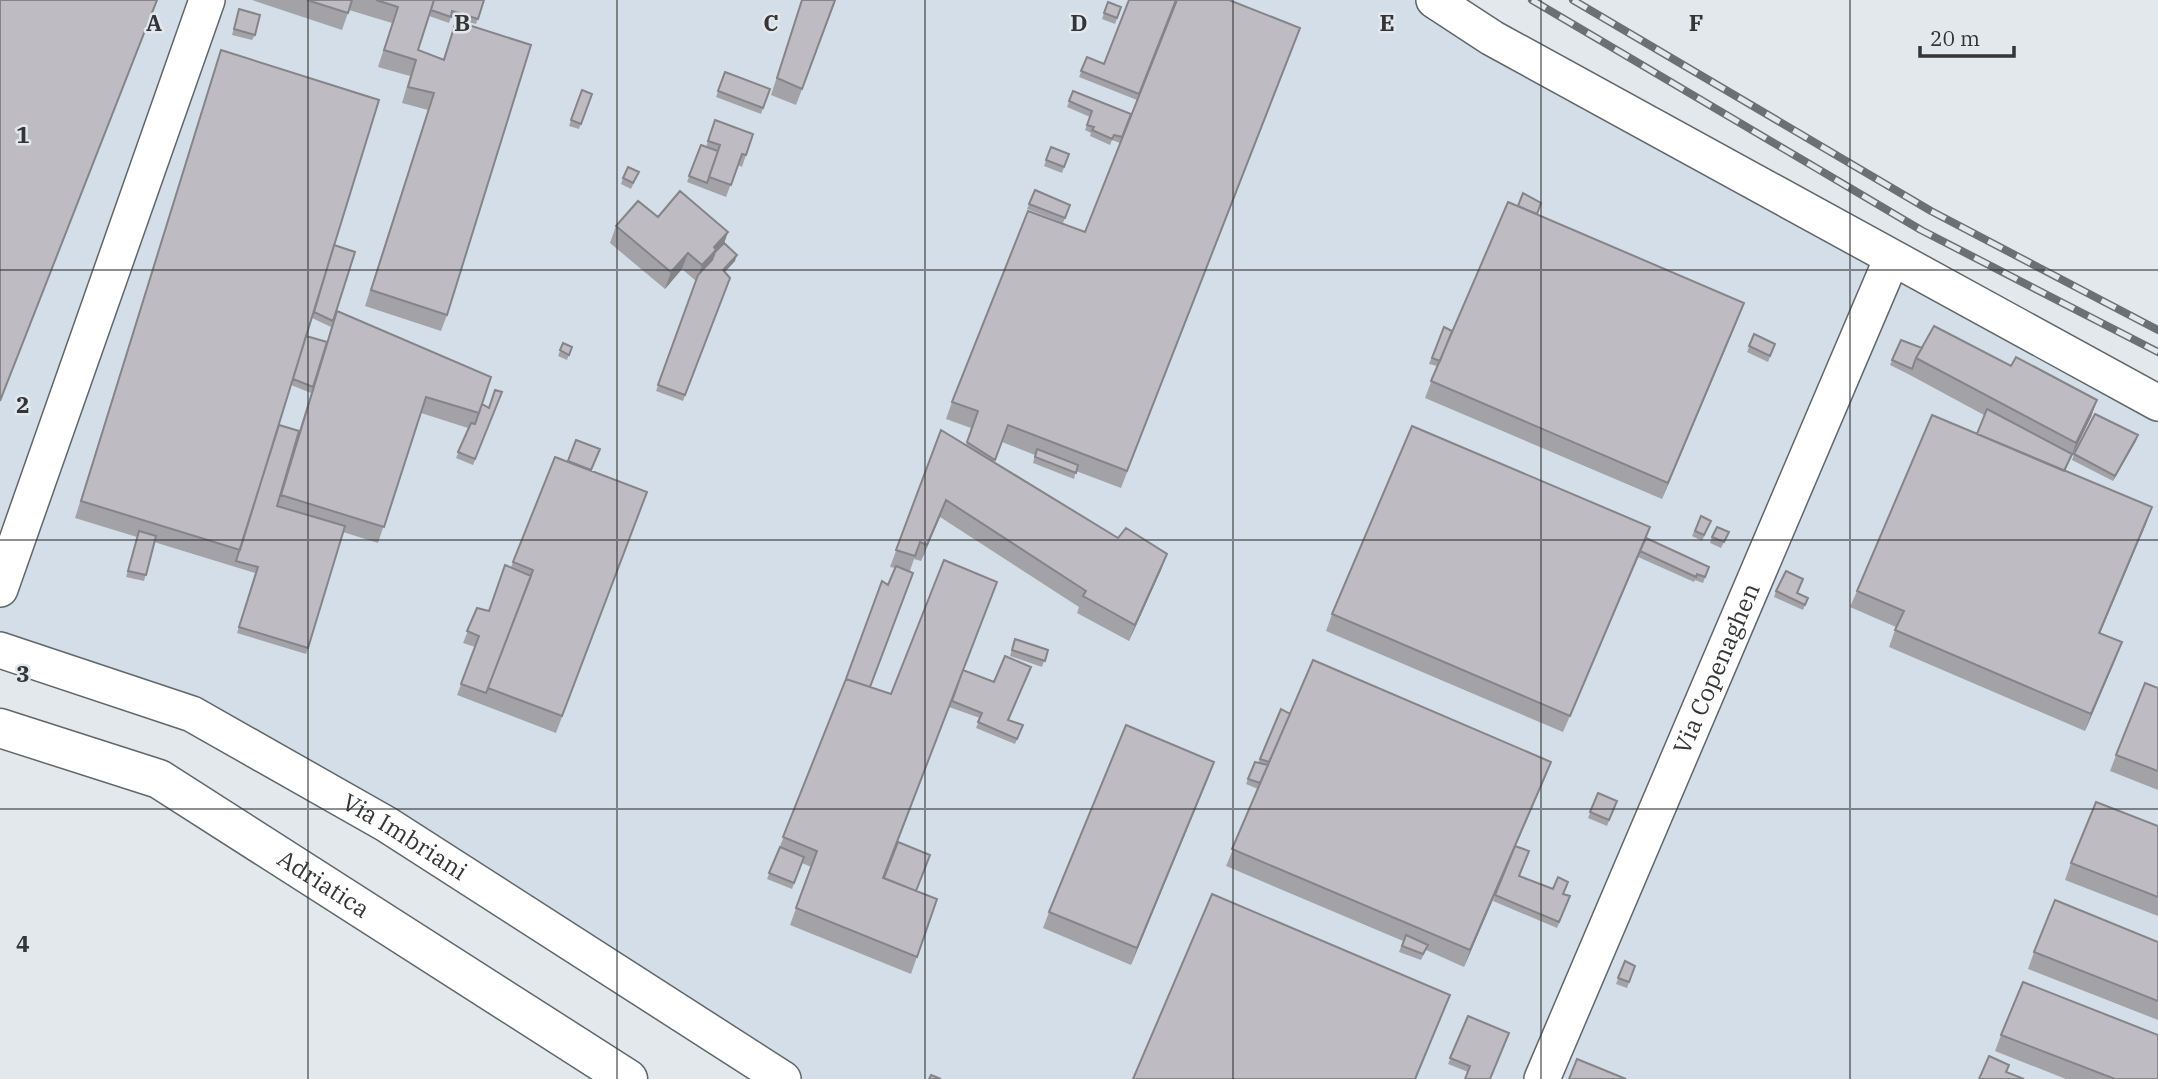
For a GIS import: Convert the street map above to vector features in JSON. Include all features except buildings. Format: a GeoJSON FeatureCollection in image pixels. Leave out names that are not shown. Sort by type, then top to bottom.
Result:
{"type":"FeatureCollection","features":[{"type":"Feature","properties":{"kind":"main road","name":"Adriatica"},"geometry":{"type":"LineString","coordinates":[[0,728],[159,779],[628,1079]]}},
{"type":"Feature","properties":{"kind":"lane"},"geometry":{"type":"LineString","coordinates":[[0,589],[207,0]]}},
{"type":"Feature","properties":{"kind":"lane"},"geometry":{"type":"LineString","coordinates":[[1434,0],[1492,38],[2158,404]]}},
{"type":"Feature","properties":{"kind":"lane","name":"Via Copenaghen"},"geometry":{"type":"LineString","coordinates":[[1542,1079],[1892,258]]}},
{"type":"Feature","properties":{"kind":"lane","name":"Via Imbriani"},"geometry":{"type":"LineString","coordinates":[[0,650],[192,714],[386,824],[783,1079]]}},
{"type":"Feature","properties":{"kind":"shaded area"},"geometry":{"type":"Polygon","coordinates":[[[0,0],[1434,0],[2158,403],[2158,1079],[783,1079],[192,714],[0,650],[0,0]]]}},
{"type":"Feature","properties":{"kind":"railway"},"geometry":{"type":"LineString","coordinates":[[1532,0],[1921,230],[2158,352]]}},
{"type":"Feature","properties":{"kind":"railway"},"geometry":{"type":"LineString","coordinates":[[1573,0],[1931,211],[2158,330]]}}]}
